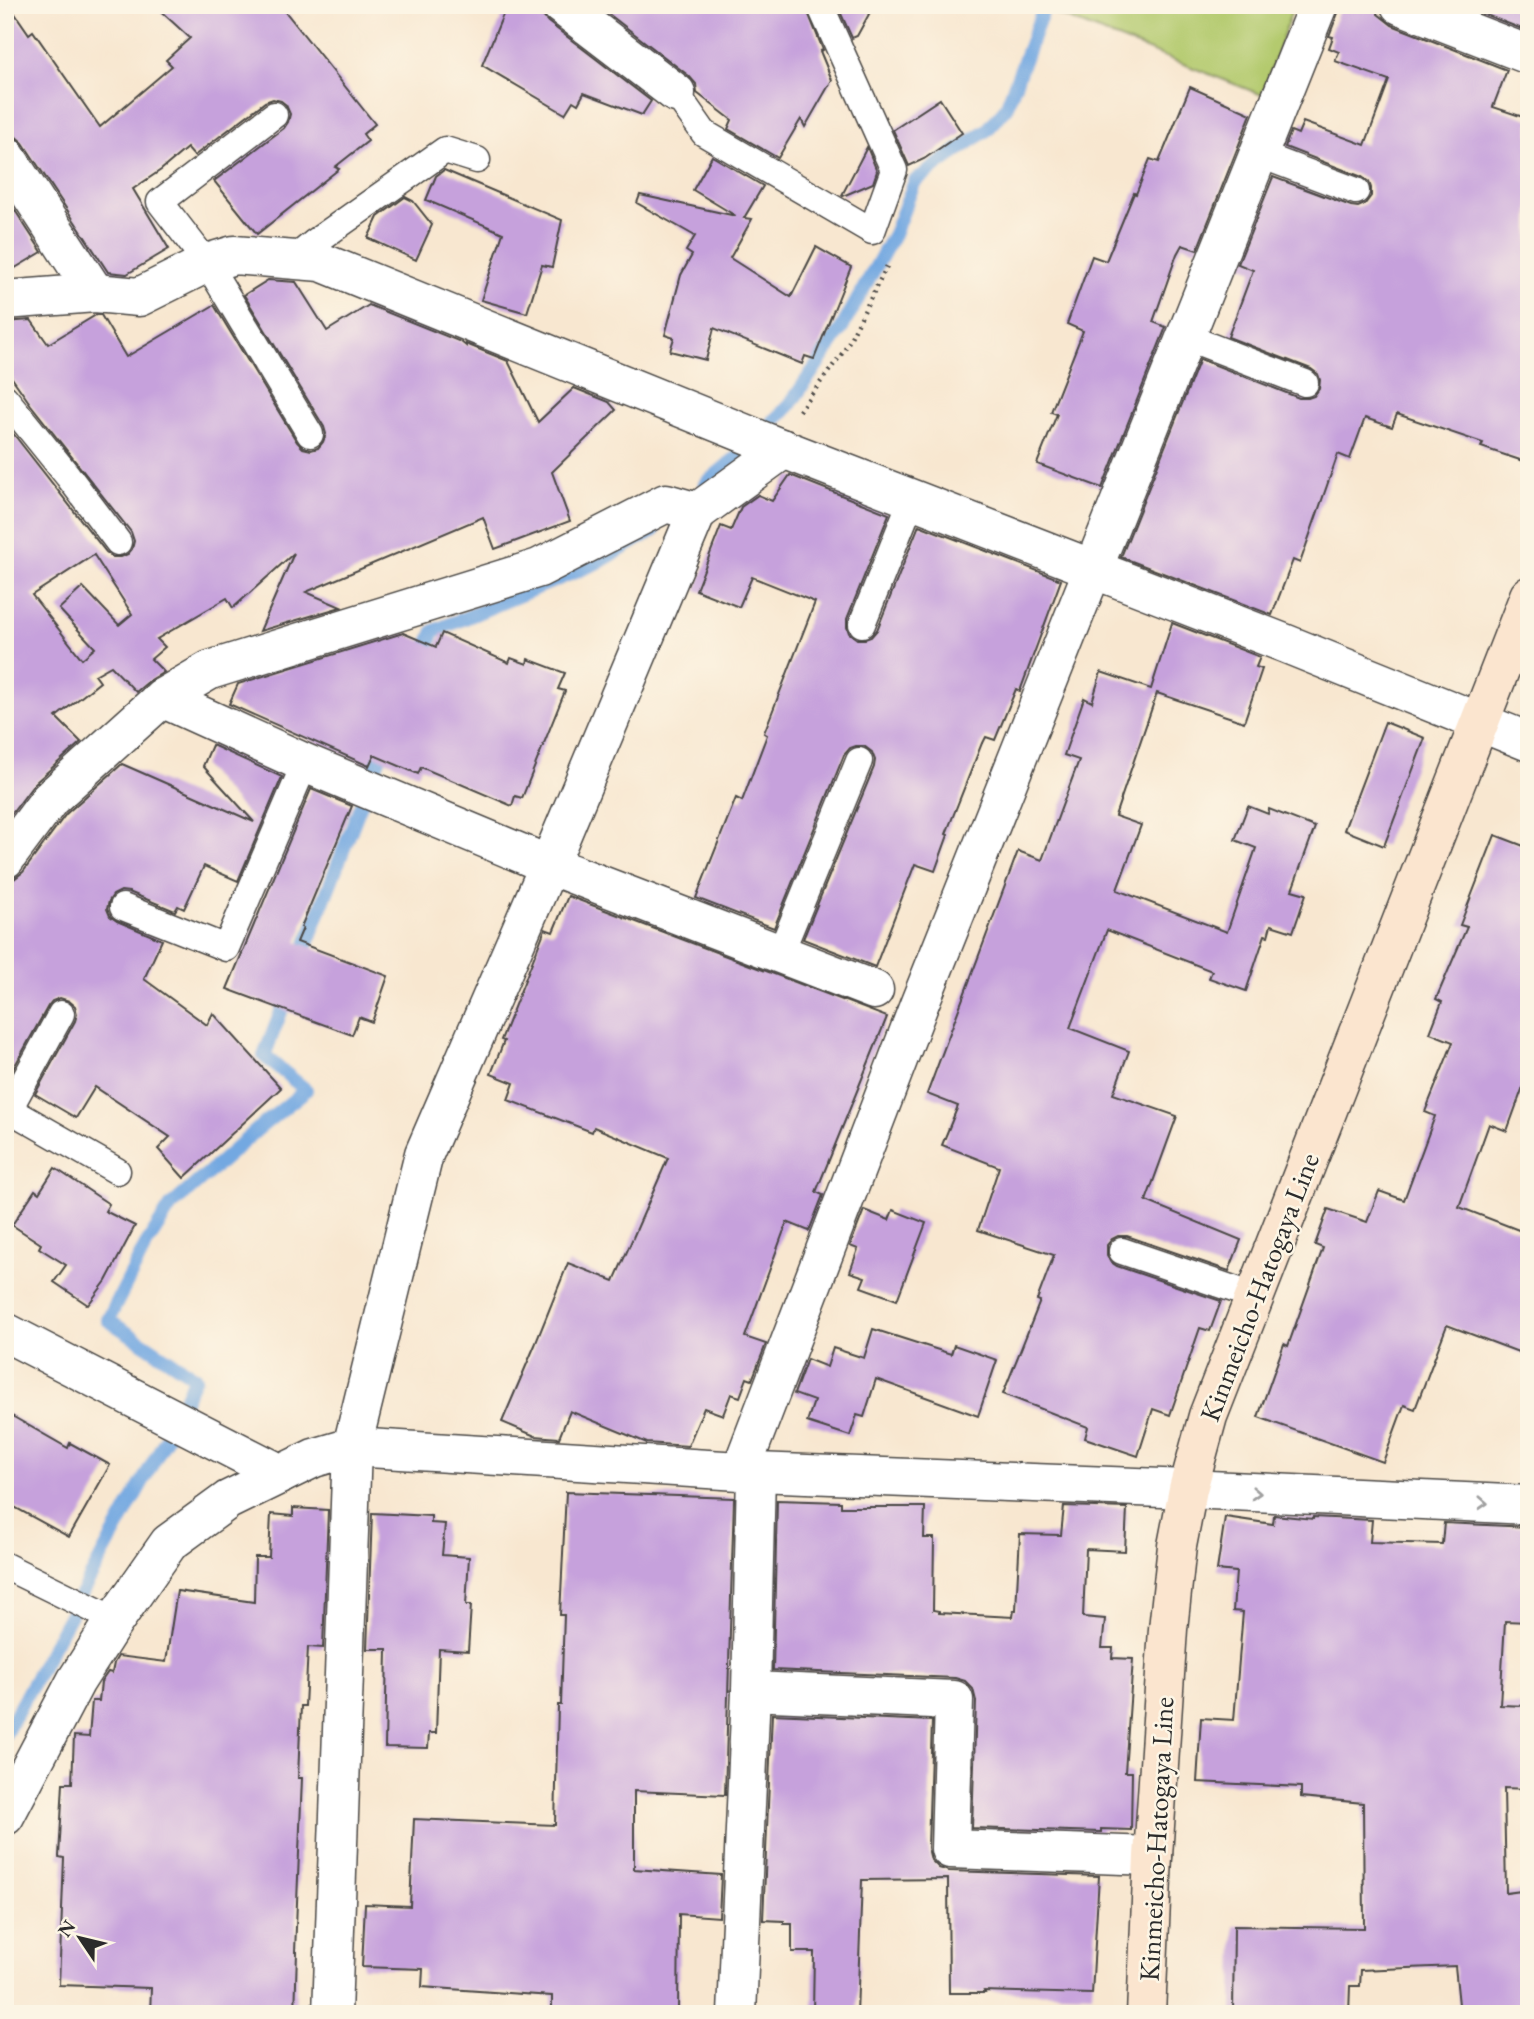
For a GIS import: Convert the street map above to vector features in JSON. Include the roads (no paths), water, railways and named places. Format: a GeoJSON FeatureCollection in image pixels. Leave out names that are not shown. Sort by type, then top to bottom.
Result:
{"type":"FeatureCollection","features":[{"type":"Feature","properties":{"kind":"main road","name":"Kinmeicho-Hatogaya Line"},"geometry":{"type":"LineString","coordinates":[[1146,2014],[1168,1629],[1177,1546],[1188,1489],[1208,1416],[1529,596]]}},
{"type":"Feature","properties":{"kind":"street"},"geometry":{"type":"LineString","coordinates":[[561,5],[676,93]]}},
{"type":"Feature","properties":{"kind":"street"},"geometry":{"type":"LineString","coordinates":[[737,2014],[751,1690],[748,1471],[919,1005],[1318,5]]}},
{"type":"Feature","properties":{"kind":"street"},"geometry":{"type":"LineString","coordinates":[[1400,5],[1529,55]]}},
{"type":"Feature","properties":{"kind":"street"},"geometry":{"type":"LineString","coordinates":[[5,155],[95,293]]}},
{"type":"Feature","properties":{"kind":"street"},"geometry":{"type":"LineString","coordinates":[[5,300],[95,293],[139,297],[207,263],[234,256],[321,262],[779,447],[1284,643],[1529,742]]}},
{"type":"Feature","properties":{"kind":"street"},"geometry":{"type":"LineString","coordinates":[[332,2014],[352,1447],[424,1154],[697,512],[779,447]]}},
{"type":"Feature","properties":{"kind":"street"},"geometry":{"type":"LineString","coordinates":[[5,859],[50,799],[162,698],[210,670],[539,568],[666,503],[697,512]]}},
{"type":"Feature","properties":{"kind":"street"},"geometry":{"type":"LineString","coordinates":[[162,698],[304,763],[549,865],[874,990]]}},
{"type":"Feature","properties":{"kind":"street"},"geometry":{"type":"LineString","coordinates":[[5,1332],[281,1474]]}},
{"type":"Feature","properties":{"kind":"street"},"geometry":{"type":"LineString","coordinates":[[5,1816],[76,1681],[169,1544],[229,1500],[314,1458],[352,1447],[748,1471],[1529,1505]]}},
{"type":"Feature","properties":{"kind":"street"},"geometry":{"type":"LineString","coordinates":[[751,1690],[954,1700],[950,1849],[1153,1856]]}},
{"type":"Feature","properties":{"kind":"lane"},"geometry":{"type":"LineString","coordinates":[[676,93],[704,133],[872,231],[894,170],[820,5]]}},
{"type":"Feature","properties":{"kind":"lane"},"geometry":{"type":"LineString","coordinates":[[274,115],[160,202],[207,263],[310,434]]}},
{"type":"Feature","properties":{"kind":"lane"},"geometry":{"type":"LineString","coordinates":[[293,260],[314,242],[445,150],[478,160]]}},
{"type":"Feature","properties":{"kind":"lane"},"geometry":{"type":"LineString","coordinates":[[1258,155],[1356,191]]}},
{"type":"Feature","properties":{"kind":"lane"},"geometry":{"type":"LineString","coordinates":[[1186,337],[1305,383]]}},
{"type":"Feature","properties":{"kind":"lane"},"geometry":{"type":"LineString","coordinates":[[5,398],[118,542]]}},
{"type":"Feature","properties":{"kind":"lane"},"geometry":{"type":"LineString","coordinates":[[862,624],[912,499]]}},
{"type":"Feature","properties":{"kind":"lane"},"geometry":{"type":"LineString","coordinates":[[780,954],[859,761]]}},
{"type":"Feature","properties":{"kind":"lane"},"geometry":{"type":"LineString","coordinates":[[123,908],[226,948],[304,763]]}},
{"type":"Feature","properties":{"kind":"lane"},"geometry":{"type":"LineString","coordinates":[[61,1014],[7,1108],[117,1171]]}},
{"type":"Feature","properties":{"kind":"lane"},"geometry":{"type":"LineString","coordinates":[[1122,1251],[1254,1296]]}},
{"type":"Feature","properties":{"kind":"lane"},"geometry":{"type":"LineString","coordinates":[[5,1566],[115,1620]]}},
{"type":"Feature","properties":{"kind":"waterway"},"geometry":{"type":"LineString","coordinates":[[705,484],[744,451],[789,406],[840,331],[894,234],[915,181],[988,129],[1006,108],[1045,5]]}},
{"type":"Feature","properties":{"kind":"waterway"},"geometry":{"type":"LineString","coordinates":[[422,660],[434,631],[601,561],[654,530]]}},
{"type":"Feature","properties":{"kind":"waterway"},"geometry":{"type":"LineString","coordinates":[[300,962],[387,740]]}},
{"type":"Feature","properties":{"kind":"waterway"},"geometry":{"type":"LineString","coordinates":[[5,1734],[168,1435],[195,1377],[108,1320],[146,1245],[171,1206],[306,1090],[264,1056],[289,991]]}}]}
